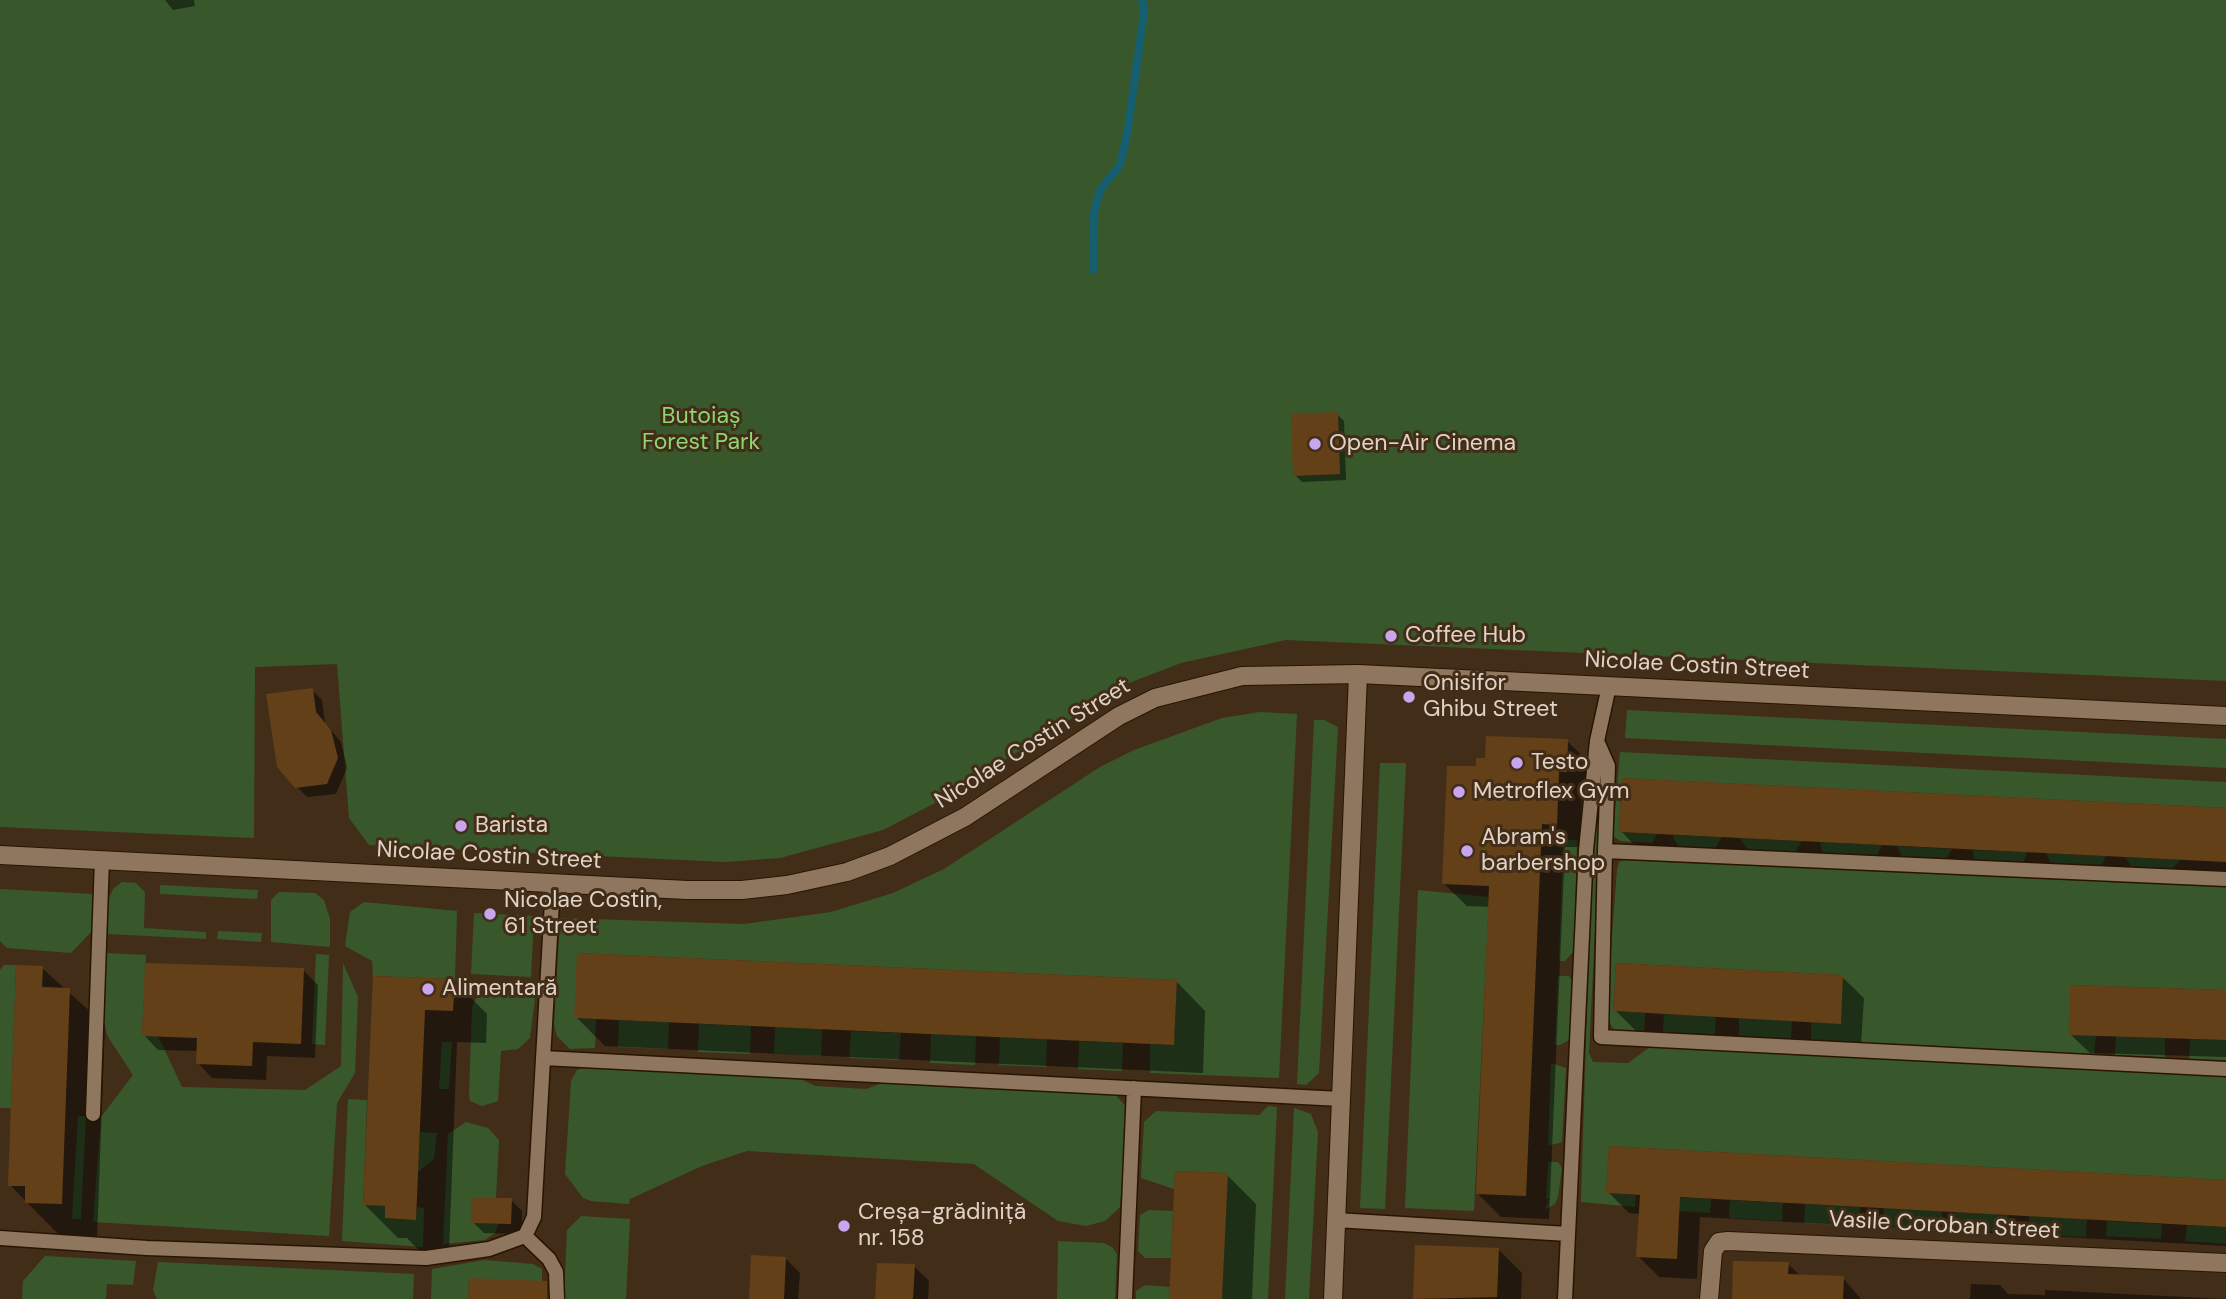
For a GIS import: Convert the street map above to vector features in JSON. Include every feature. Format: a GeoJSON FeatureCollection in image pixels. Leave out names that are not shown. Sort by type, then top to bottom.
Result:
{"type":"FeatureCollection","features":[{"type":"Feature","properties":{"kind":"main road","name":"Nicolae Costin Street"},"geometry":{"type":"LineString","coordinates":[[0,855],[553,884],[742,890],[788,886],[847,872],[925,840],[1082,738],[1155,698],[1242,676],[1359,674],[2226,716]]}},
{"type":"Feature","properties":{"kind":"main road"},"geometry":{"type":"LineString","coordinates":[[1333,1299],[1359,674]]}},
{"type":"Feature","properties":{"kind":"main road","name":"Vasile Coroban Street"},"geometry":{"type":"LineString","coordinates":[[1709,1299],[1713,1251],[1719,1242],[1728,1241],[2226,1263]]}},
{"type":"Feature","properties":{"kind":"lane"},"geometry":{"type":"LineString","coordinates":[[1565,1299],[1586,850],[1597,741],[1609,686]]}},
{"type":"Feature","properties":{"kind":"lane"},"geometry":{"type":"LineString","coordinates":[[1597,741],[1608,766],[1601,1037],[2226,1069]]}},
{"type":"Feature","properties":{"kind":"lane"},"geometry":{"type":"LineString","coordinates":[[1605,851],[2226,879]]}},
{"type":"Feature","properties":{"kind":"lane"},"geometry":{"type":"LineString","coordinates":[[93,1114],[102,859]]}},
{"type":"Feature","properties":{"kind":"lane"},"geometry":{"type":"LineString","coordinates":[[0,1238],[147,1248],[426,1258],[489,1249],[525,1236],[534,1217],[553,884]]}},
{"type":"Feature","properties":{"kind":"lane"},"geometry":{"type":"LineString","coordinates":[[543,1058],[1341,1099]]}},
{"type":"Feature","properties":{"kind":"lane"},"geometry":{"type":"LineString","coordinates":[[1125,1299],[1135,1088]]}},
{"type":"Feature","properties":{"kind":"lane"},"geometry":{"type":"LineString","coordinates":[[1336,1220],[1568,1234]]}},
{"type":"Feature","properties":{"kind":"lane"},"geometry":{"type":"LineString","coordinates":[[525,1236],[549,1259],[556,1272],[557,1299]]}},
{"type":"Feature","properties":{"kind":"green space","name":"Butoiaș Forest Park"},"geometry":{"type":"Polygon","coordinates":[[[0,0],[2226,0],[2226,681],[1286,640],[1181,663],[1129,683],[937,802],[883,830],[780,858],[725,862],[369,845],[349,818],[337,664],[255,667],[254,838],[0,827],[0,0]]]}},
{"type":"Feature","properties":{"kind":"green space"},"geometry":{"type":"Polygon","coordinates":[[[1627,710],[2226,739],[2226,768],[1625,738],[1627,710]]]}},
{"type":"Feature","properties":{"kind":"green space"},"geometry":{"type":"Polygon","coordinates":[[[1260,712],[1297,714],[1279,1078],[1150,1073],[1150,1044],[1174,1045],[1177,980],[578,953],[575,1018],[596,1019],[595,1048],[570,1049],[557,1036],[554,1024],[560,918],[744,924],[831,912],[893,893],[944,869],[1100,767],[1134,750],[1222,718],[1260,712]]]}},
{"type":"Feature","properties":{"kind":"green space"},"geometry":{"type":"Polygon","coordinates":[[[1314,720],[1324,720],[1338,727],[1319,1073],[1306,1085],[1297,1084],[1314,720]]]}},
{"type":"Feature","properties":{"kind":"green space"},"geometry":{"type":"Polygon","coordinates":[[[1620,752],[2226,782],[2226,808],[1622,778],[1619,832],[1657,834],[1652,843],[1621,841],[1613,836],[1620,752]]]}},
{"type":"Feature","properties":{"kind":"green space"},"geometry":{"type":"Polygon","coordinates":[[[1380,763],[1406,763],[1385,1209],[1360,1208],[1380,763]]]}},
{"type":"Feature","properties":{"kind":"green space"},"geometry":{"type":"Polygon","coordinates":[[[1603,767],[1589,1053],[1593,1062],[1628,1063],[1650,1047],[2226,1073],[2226,1180],[1609,1146],[1606,1193],[1636,1195],[1635,1207],[1581,1202],[1592,841],[1598,768],[1603,767]]]}},
{"type":"Feature","properties":{"kind":"green space"},"geometry":{"type":"Polygon","coordinates":[[[1672,835],[1722,837],[1715,849],[1678,846],[1672,835]]]}},
{"type":"Feature","properties":{"kind":"green space"},"geometry":{"type":"Polygon","coordinates":[[[1740,838],[1802,841],[1795,852],[1748,850],[1740,838]]]}},
{"type":"Feature","properties":{"kind":"green space"},"geometry":{"type":"Polygon","coordinates":[[[1563,840],[1577,840],[1574,951],[1565,961],[1559,961],[1563,840]]]}},
{"type":"Feature","properties":{"kind":"green space"},"geometry":{"type":"Polygon","coordinates":[[[1820,842],[1882,845],[1876,858],[1823,855],[1820,842]]]}},
{"type":"Feature","properties":{"kind":"green space"},"geometry":{"type":"Polygon","coordinates":[[[1897,846],[1952,849],[1945,861],[1903,859],[1897,846]]]}},
{"type":"Feature","properties":{"kind":"green space"},"geometry":{"type":"Polygon","coordinates":[[[1972,850],[2027,852],[2023,864],[1976,862],[1972,850]]]}},
{"type":"Feature","properties":{"kind":"green space"},"geometry":{"type":"Polygon","coordinates":[[[2046,853],[2106,856],[2100,868],[2052,866],[2046,853]]]}},
{"type":"Feature","properties":{"kind":"green space"},"geometry":{"type":"Polygon","coordinates":[[[2125,857],[2180,860],[2169,872],[2134,870],[2125,857]]]}},
{"type":"Feature","properties":{"kind":"green space"},"geometry":{"type":"Polygon","coordinates":[[[1624,860],[2226,887],[2226,990],[2071,985],[2069,1034],[2096,1035],[2094,1054],[1811,1040],[1811,1022],[1840,1023],[1843,975],[1616,963],[1613,1011],[1645,1013],[1644,1034],[1614,1030],[1606,1016],[1617,870],[1619,862],[1624,860]]]}},
{"type":"Feature","properties":{"kind":"green space"},"geometry":{"type":"Polygon","coordinates":[[[122,882],[136,883],[145,892],[144,928],[206,932],[206,939],[108,934],[108,901],[113,889],[122,882]]]}},
{"type":"Feature","properties":{"kind":"green space"},"geometry":{"type":"Polygon","coordinates":[[[160,885],[258,890],[257,899],[160,894],[160,885]]]}},
{"type":"Feature","properties":{"kind":"green space"},"geometry":{"type":"Polygon","coordinates":[[[0,889],[93,894],[93,930],[71,953],[7,948],[0,941],[0,889]]]}},
{"type":"Feature","properties":{"kind":"green space"},"geometry":{"type":"Polygon","coordinates":[[[1418,890],[1489,897],[1474,1211],[1405,1208],[1418,890]]]}},
{"type":"Feature","properties":{"kind":"green space"},"geometry":{"type":"Polygon","coordinates":[[[279,892],[315,893],[324,900],[330,919],[330,947],[271,942],[271,900],[279,892]]]}},
{"type":"Feature","properties":{"kind":"green space"},"geometry":{"type":"Polygon","coordinates":[[[364,902],[457,911],[455,979],[373,976],[372,961],[345,946],[350,912],[364,902]]]}},
{"type":"Feature","properties":{"kind":"green space"},"geometry":{"type":"Polygon","coordinates":[[[474,913],[534,916],[531,977],[471,974],[474,913]]]}},
{"type":"Feature","properties":{"kind":"green space"},"geometry":{"type":"Polygon","coordinates":[[[218,931],[262,933],[261,942],[217,939],[218,931]]]}},
{"type":"Feature","properties":{"kind":"green space"},"geometry":{"type":"Polygon","coordinates":[[[106,953],[146,955],[142,1035],[158,1036],[182,1087],[305,1090],[341,1066],[343,963],[358,997],[355,1073],[337,1103],[329,1236],[93,1222],[101,1117],[133,1075],[108,1037],[102,1017],[106,953]]]}},
{"type":"Feature","properties":{"kind":"green space"},"geometry":{"type":"Polygon","coordinates":[[[316,954],[329,955],[325,1045],[312,1044],[316,954]]]}},
{"type":"Feature","properties":{"kind":"green space"},"geometry":{"type":"Polygon","coordinates":[[[4,965],[16,965],[11,1108],[0,1108],[0,970],[4,965]]]}},
{"type":"Feature","properties":{"kind":"green space"},"geometry":{"type":"Polygon","coordinates":[[[1558,976],[1569,976],[1572,980],[1569,1040],[1555,1045],[1558,976]]]}},
{"type":"Feature","properties":{"kind":"green space"},"geometry":{"type":"Polygon","coordinates":[[[484,990],[536,991],[530,1038],[518,1049],[501,1051],[498,1101],[482,1106],[470,1101],[469,1096],[472,1007],[478,994],[484,990]]]}},
{"type":"Feature","properties":{"kind":"green space"},"geometry":{"type":"Polygon","coordinates":[[[1664,1014],[1716,1016],[1715,1036],[1663,1034],[1664,1014]]]}},
{"type":"Feature","properties":{"kind":"green space"},"geometry":{"type":"Polygon","coordinates":[[[1739,1018],[1792,1021],[1791,1039],[1739,1036],[1739,1018]]]}},
{"type":"Feature","properties":{"kind":"green space"},"geometry":{"type":"Polygon","coordinates":[[[619,1020],[669,1022],[668,1049],[618,1047],[619,1020]]]}},
{"type":"Feature","properties":{"kind":"green space"},"geometry":{"type":"Polygon","coordinates":[[[699,1024],[751,1026],[750,1054],[698,1052],[699,1024]]]}},
{"type":"Feature","properties":{"kind":"green space"},"geometry":{"type":"Polygon","coordinates":[[[775,1027],[822,1029],[821,1056],[774,1053],[775,1027]]]}},
{"type":"Feature","properties":{"kind":"green space"},"geometry":{"type":"Polygon","coordinates":[[[851,1031],[901,1033],[899,1060],[849,1058],[851,1031]]]}},
{"type":"Feature","properties":{"kind":"green space"},"geometry":{"type":"Polygon","coordinates":[[[931,1034],[976,1036],[975,1065],[930,1063],[931,1034]]]}},
{"type":"Feature","properties":{"kind":"green space"},"geometry":{"type":"Polygon","coordinates":[[[2116,1036],[2165,1038],[2165,1057],[2115,1055],[2116,1036]]]}},
{"type":"Feature","properties":{"kind":"green space"},"geometry":{"type":"Polygon","coordinates":[[[1000,1037],[1047,1039],[1046,1067],[999,1065],[1000,1037]]]}},
{"type":"Feature","properties":{"kind":"green space"},"geometry":{"type":"Polygon","coordinates":[[[2190,1039],[2226,1040],[2226,1060],[2189,1059],[2190,1039]]]}},
{"type":"Feature","properties":{"kind":"green space"},"geometry":{"type":"Polygon","coordinates":[[[1079,1041],[1123,1043],[1122,1071],[1078,1069],[1079,1041]]]}},
{"type":"Feature","properties":{"kind":"green space"},"geometry":{"type":"Polygon","coordinates":[[[442,1042],[452,1042],[449,1089],[439,1089],[442,1042]]]}},
{"type":"Feature","properties":{"kind":"green space"},"geometry":{"type":"Polygon","coordinates":[[[1551,1063],[1566,1068],[1562,1142],[1548,1146],[1551,1063]]]}},
{"type":"Feature","properties":{"kind":"green space"},"geometry":{"type":"Polygon","coordinates":[[[585,1067],[796,1077],[815,1086],[866,1089],[888,1081],[1114,1093],[1127,1108],[1120,1207],[1105,1221],[1086,1226],[1058,1221],[974,1164],[747,1151],[702,1166],[630,1199],[629,1204],[591,1201],[583,1198],[565,1174],[571,1081],[577,1070],[585,1067]]]}},
{"type":"Feature","properties":{"kind":"green space"},"geometry":{"type":"Polygon","coordinates":[[[348,1099],[367,1100],[363,1205],[385,1206],[385,1218],[416,1220],[417,1207],[424,1208],[423,1247],[342,1241],[348,1099]]]}},
{"type":"Feature","properties":{"kind":"green space"},"geometry":{"type":"Polygon","coordinates":[[[1268,1106],[1277,1107],[1268,1299],[1222,1299],[1227,1173],[1175,1171],[1174,1189],[1141,1178],[1144,1122],[1156,1111],[1259,1115],[1268,1106]]]}},
{"type":"Feature","properties":{"kind":"green space"},"geometry":{"type":"Polygon","coordinates":[[[1294,1108],[1311,1114],[1318,1132],[1309,1299],[1285,1299],[1294,1108]]]}},
{"type":"Feature","properties":{"kind":"green space"},"geometry":{"type":"Polygon","coordinates":[[[78,1116],[86,1116],[81,1219],[72,1219],[78,1116]]]}},
{"type":"Feature","properties":{"kind":"green space"},"geometry":{"type":"Polygon","coordinates":[[[466,1122],[488,1128],[499,1140],[496,1198],[472,1198],[471,1222],[499,1223],[495,1233],[485,1240],[443,1244],[448,1134],[466,1122]]]}},
{"type":"Feature","properties":{"kind":"green space"},"geometry":{"type":"Polygon","coordinates":[[[420,1132],[437,1133],[434,1159],[418,1172],[420,1132]]]}},
{"type":"Feature","properties":{"kind":"green space"},"geometry":{"type":"Polygon","coordinates":[[[1548,1162],[1558,1162],[1562,1168],[1558,1197],[1555,1204],[1545,1210],[1549,1199],[1546,1199],[1548,1162]]]}},
{"type":"Feature","properties":{"kind":"green space"},"geometry":{"type":"Polygon","coordinates":[[[1651,1196],[1711,1199],[1710,1213],[1650,1209],[1651,1196]]]}},
{"type":"Feature","properties":{"kind":"green space"},"geometry":{"type":"Polygon","coordinates":[[[1730,1200],[1783,1203],[1782,1221],[1729,1218],[1730,1200]]]}},
{"type":"Feature","properties":{"kind":"green space"},"geometry":{"type":"Polygon","coordinates":[[[1805,1204],[1860,1207],[1859,1226],[1804,1223],[1805,1204]]]}},
{"type":"Feature","properties":{"kind":"green space"},"geometry":{"type":"Polygon","coordinates":[[[1884,1208],[1942,1211],[1941,1230],[1883,1227],[1884,1208]]]}},
{"type":"Feature","properties":{"kind":"green space"},"geometry":{"type":"Polygon","coordinates":[[[1149,1210],[1173,1211],[1171,1258],[1145,1258],[1138,1251],[1140,1215],[1149,1210]]]}},
{"type":"Feature","properties":{"kind":"green space"},"geometry":{"type":"Polygon","coordinates":[[[1955,1212],[2009,1215],[2008,1232],[1954,1229],[1955,1212]]]}},
{"type":"Feature","properties":{"kind":"green space"},"geometry":{"type":"Polygon","coordinates":[[[581,1216],[630,1219],[626,1299],[564,1299],[567,1230],[581,1216]]]}},
{"type":"Feature","properties":{"kind":"green space"},"geometry":{"type":"Polygon","coordinates":[[[2029,1216],[2087,1219],[2086,1237],[2028,1234],[2029,1216]]]}},
{"type":"Feature","properties":{"kind":"green space"},"geometry":{"type":"Polygon","coordinates":[[[2107,1221],[2162,1224],[2161,1239],[2106,1236],[2107,1221]]]}},
{"type":"Feature","properties":{"kind":"green space"},"geometry":{"type":"Polygon","coordinates":[[[2187,1225],[2226,1227],[2226,1244],[2185,1241],[2187,1225]]]}},
{"type":"Feature","properties":{"kind":"green space"},"geometry":{"type":"Polygon","coordinates":[[[1058,1241],[1104,1243],[1112,1247],[1117,1254],[1115,1299],[1057,1299],[1058,1241]]]}},
{"type":"Feature","properties":{"kind":"green space"},"geometry":{"type":"Polygon","coordinates":[[[45,1256],[136,1261],[133,1285],[107,1284],[106,1299],[22,1299],[23,1281],[45,1256]]]}},
{"type":"Feature","properties":{"kind":"green space"},"geometry":{"type":"Polygon","coordinates":[[[485,1260],[533,1264],[542,1269],[542,1299],[469,1278],[468,1299],[431,1299],[432,1269],[485,1260]]]}},
{"type":"Feature","properties":{"kind":"green space"},"geometry":{"type":"Polygon","coordinates":[[[158,1262],[414,1274],[413,1299],[157,1299],[153,1290],[158,1262]]]}},
{"type":"Feature","properties":{"kind":"green space"},"geometry":{"type":"Polygon","coordinates":[[[1145,1285],[1170,1287],[1169,1299],[1136,1299],[1136,1291],[1145,1285]]]}},
{"type":"Feature","properties":{"kind":"building","name":"Open-Air Cinema"},"geometry":{"type":"Polygon","coordinates":[[[1338,412],[1340,474],[1293,476],[1291,414],[1338,412]]]}},
{"type":"Feature","properties":{"kind":"building"},"geometry":{"type":"Polygon","coordinates":[[[313,688],[316,712],[331,730],[338,758],[327,784],[295,788],[277,767],[266,694],[313,688]]]}},
{"type":"Feature","properties":{"kind":"building"},"geometry":{"type":"Polygon","coordinates":[[[1486,736],[1568,739],[1567,772],[1559,772],[1557,825],[1542,824],[1526,1196],[1476,1194],[1489,886],[1442,884],[1447,766],[1476,766],[1476,758],[1485,758],[1486,736]]]}},
{"type":"Feature","properties":{"kind":"building"},"geometry":{"type":"Polygon","coordinates":[[[1622,778],[2226,808],[2226,862],[1619,832],[1622,778]]]}},
{"type":"Feature","properties":{"kind":"building"},"geometry":{"type":"Polygon","coordinates":[[[577,953],[1177,980],[1174,1045],[574,1018],[577,953]]]}},
{"type":"Feature","properties":{"kind":"building"},"geometry":{"type":"Polygon","coordinates":[[[145,963],[304,968],[301,1044],[253,1042],[252,1066],[196,1064],[197,1038],[142,1036],[145,963]]]}},
{"type":"Feature","properties":{"kind":"building"},"geometry":{"type":"Polygon","coordinates":[[[1616,963],[1843,975],[1841,1024],[1613,1011],[1616,963]]]}},
{"type":"Feature","properties":{"kind":"building"},"geometry":{"type":"Polygon","coordinates":[[[16,965],[43,966],[42,987],[70,988],[62,1204],[25,1203],[25,1186],[8,1186],[16,965]]]}},
{"type":"Feature","properties":{"kind":"building"},"geometry":{"type":"Polygon","coordinates":[[[373,976],[455,979],[453,1011],[425,1010],[416,1220],[385,1218],[385,1206],[363,1205],[373,976]]]}},
{"type":"Feature","properties":{"kind":"building"},"geometry":{"type":"Polygon","coordinates":[[[2070,985],[2226,990],[2226,1040],[2069,1035],[2070,985]]]}},
{"type":"Feature","properties":{"kind":"building"},"geometry":{"type":"Polygon","coordinates":[[[1609,1146],[2226,1180],[2226,1227],[1680,1197],[1677,1259],[1636,1257],[1640,1195],[1606,1193],[1609,1146]]]}},
{"type":"Feature","properties":{"kind":"building"},"geometry":{"type":"Polygon","coordinates":[[[1175,1171],[1228,1173],[1222,1299],[1169,1299],[1175,1171]]]}},
{"type":"Feature","properties":{"kind":"building"},"geometry":{"type":"Polygon","coordinates":[[[471,1198],[512,1198],[511,1224],[471,1223],[471,1198]]]}},
{"type":"Feature","properties":{"kind":"building"},"geometry":{"type":"Polygon","coordinates":[[[1415,1245],[1499,1248],[1497,1297],[1413,1299],[1415,1245]]]}},
{"type":"Feature","properties":{"kind":"building"},"geometry":{"type":"Polygon","coordinates":[[[751,1255],[786,1257],[784,1299],[749,1299],[751,1255]]]}},
{"type":"Feature","properties":{"kind":"building"},"geometry":{"type":"Polygon","coordinates":[[[1733,1261],[1789,1262],[1788,1274],[1844,1276],[1843,1299],[1732,1299],[1733,1261]]]}},
{"type":"Feature","properties":{"kind":"building"},"geometry":{"type":"Polygon","coordinates":[[[877,1263],[915,1264],[913,1299],[875,1299],[877,1263]]]}},
{"type":"Feature","properties":{"kind":"building"},"geometry":{"type":"Polygon","coordinates":[[[469,1278],[547,1281],[547,1299],[468,1299],[469,1278]]]}},
{"type":"Feature","properties":{"kind":"waterway"},"geometry":{"type":"LineString","coordinates":[[1093,270],[1094,213],[1100,190],[1120,165],[1127,135],[1144,12],[1142,0]]}},
{"type":"Feature","properties":{"kind":"place","name":"Open-Air Cinema"},"geometry":{"type":"Point","coordinates":[1315,444]}},
{"type":"Feature","properties":{"kind":"place","name":"Coffee Hub"},"geometry":{"type":"Point","coordinates":[1391,636]}},
{"type":"Feature","properties":{"kind":"place","name":"Onisifor Ghibu Street"},"geometry":{"type":"Point","coordinates":[1409,697]}},
{"type":"Feature","properties":{"kind":"place","name":"Testo"},"geometry":{"type":"Point","coordinates":[1517,763]}},
{"type":"Feature","properties":{"kind":"place","name":"Metroflex Gym"},"geometry":{"type":"Point","coordinates":[1459,792]}},
{"type":"Feature","properties":{"kind":"place","name":"Barista"},"geometry":{"type":"Point","coordinates":[461,826]}},
{"type":"Feature","properties":{"kind":"place","name":"Abram's barbershop"},"geometry":{"type":"Point","coordinates":[1467,851]}},
{"type":"Feature","properties":{"kind":"place","name":"Nicolae Costin, 61 Street"},"geometry":{"type":"Point","coordinates":[490,914]}},
{"type":"Feature","properties":{"kind":"place","name":"Alimentară"},"geometry":{"type":"Point","coordinates":[428,989]}},
{"type":"Feature","properties":{"kind":"place","name":"Creșa-grădiniță nr. 158"},"geometry":{"type":"Point","coordinates":[844,1226]}}]}
